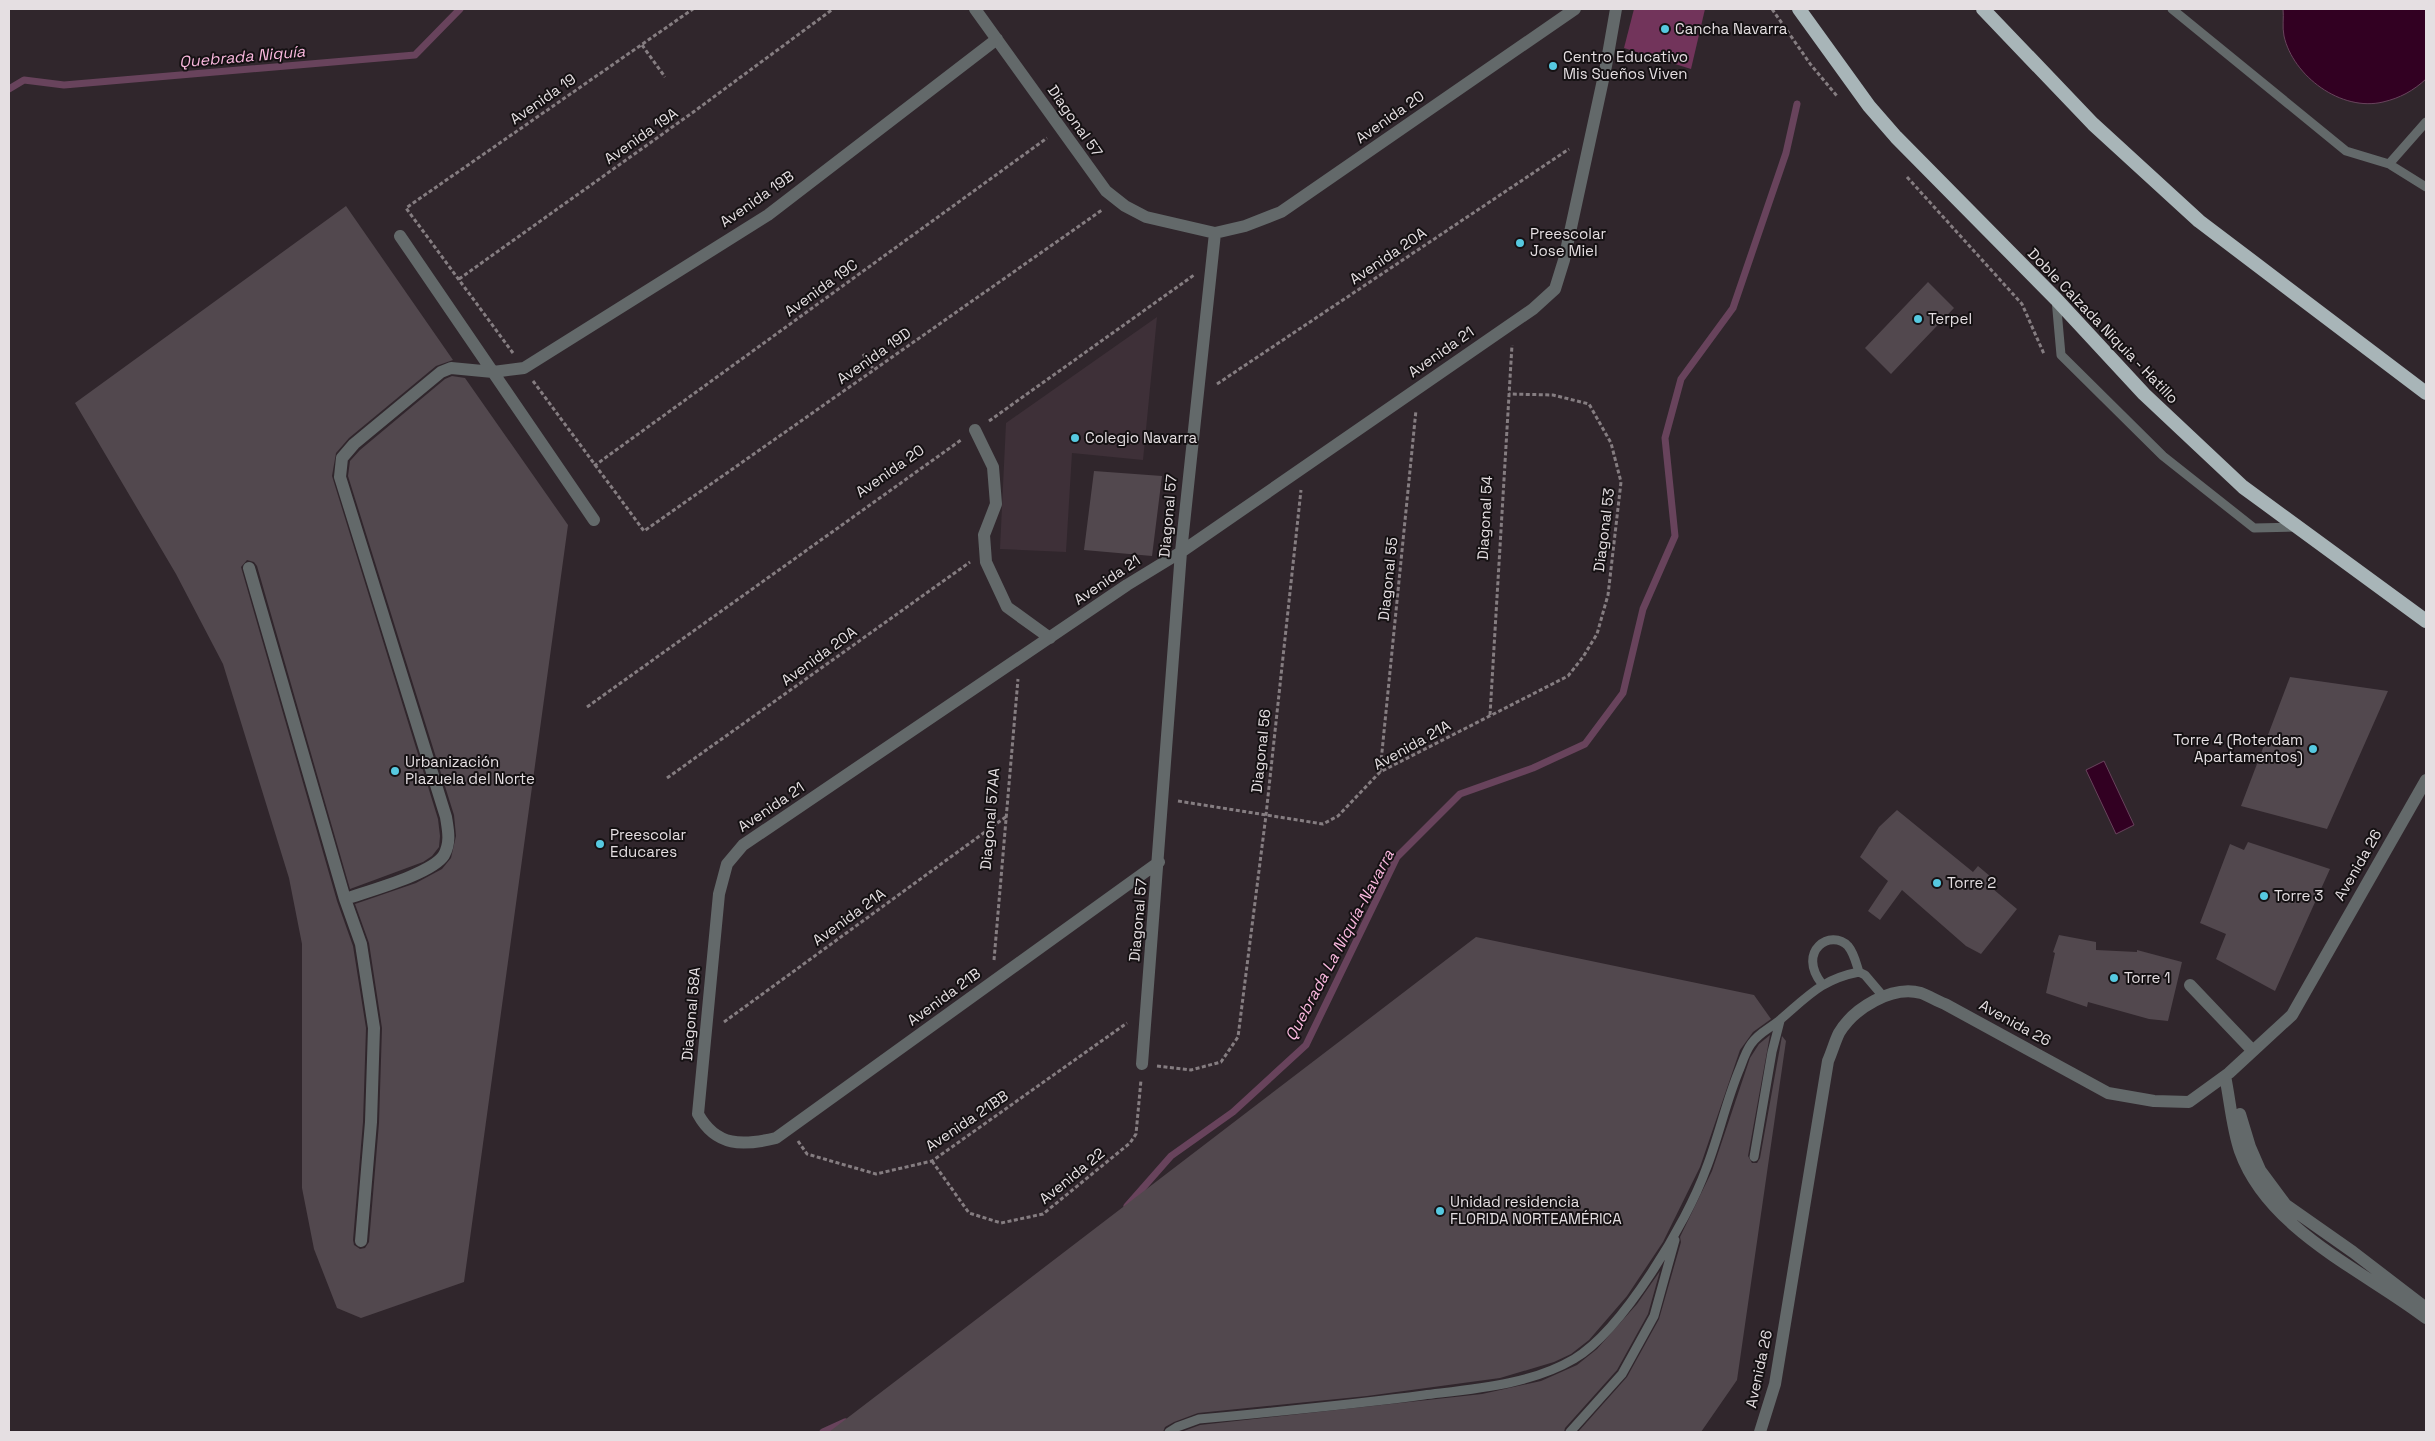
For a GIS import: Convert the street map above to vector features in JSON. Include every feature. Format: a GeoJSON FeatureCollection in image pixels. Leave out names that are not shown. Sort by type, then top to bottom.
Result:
{"type":"FeatureCollection","features":[{"type":"Feature","properties":{"kind":"highway","name":"Doble Calzada Niquia - Hatillo"},"geometry":{"type":"LineString","coordinates":[[1799,9],[1869,106],[1896,137],[2056,299],[2144,394],[2244,487],[2426,621]]}},
{"type":"Feature","properties":{"kind":"highway"},"geometry":{"type":"LineString","coordinates":[[1983,9],[2093,124],[2198,220],[2426,393]]}},
{"type":"Feature","properties":{"kind":"street","name":"Diagonal 57"},"geometry":{"type":"LineString","coordinates":[[975,9],[1101,184],[1116,199],[1146,217],[1215,233],[1181,552],[1159,862],[1142,1064]]}},
{"type":"Feature","properties":{"kind":"street","name":"Avenida 20"},"geometry":{"type":"LineString","coordinates":[[1215,233],[1245,226],[1281,212],[1575,9]]}},
{"type":"Feature","properties":{"kind":"street"},"geometry":{"type":"LineString","coordinates":[[1591,134],[1616,9]]}},
{"type":"Feature","properties":{"kind":"street","name":"Avenida 19B"},"geometry":{"type":"LineString","coordinates":[[493,372],[524,368],[768,215],[997,39]]}},
{"type":"Feature","properties":{"kind":"street","name":"Avenida 21"},"geometry":{"type":"LineString","coordinates":[[727,864],[743,845],[1127,585],[1181,552],[1514,322],[1554,289],[1564,260],[1591,134]]}},
{"type":"Feature","properties":{"kind":"street"},"geometry":{"type":"LineString","coordinates":[[400,236],[594,520]]}},
{"type":"Feature","properties":{"kind":"street"},"geometry":{"type":"LineString","coordinates":[[345,899],[420,873],[443,856],[450,837],[446,817],[340,478],[342,458],[354,444],[441,372],[451,368],[493,372]]}},
{"type":"Feature","properties":{"kind":"street"},"geometry":{"type":"LineString","coordinates":[[975,430],[993,467],[996,495],[996,504],[984,535],[986,562],[1007,607],[1050,638]]}},
{"type":"Feature","properties":{"kind":"street"},"geometry":{"type":"LineString","coordinates":[[248,568],[345,899],[361,944],[374,1028],[371,1122],[361,1241]]}},
{"type":"Feature","properties":{"kind":"street","name":"Avenida 26"},"geometry":{"type":"LineString","coordinates":[[1760,1432],[1775,1384],[1828,1061],[1840,1032],[1860,1010],[1882,996],[1901,992],[1920,993],[1945,1004],[2108,1093],[2154,1102],[2189,1102],[2227,1074],[2292,1015],[2426,780]]}},
{"type":"Feature","properties":{"kind":"street","name":"Avenida 21B"},"geometry":{"type":"LineString","coordinates":[[741,1143],[758,1143],[776,1138],[1159,862]]}},
{"type":"Feature","properties":{"kind":"street","name":"Diagonal 58A"},"geometry":{"type":"LineString","coordinates":[[727,864],[719,894],[698,1114],[706,1129],[717,1137],[741,1143]]}},
{"type":"Feature","properties":{"kind":"street"},"geometry":{"type":"LineString","coordinates":[[2190,985],[2253,1051]]}},
{"type":"Feature","properties":{"kind":"street"},"geometry":{"type":"LineString","coordinates":[[2227,1074],[2250,1147],[2260,1170],[2286,1205],[2353,1252],[2426,1308]]}},
{"type":"Feature","properties":{"kind":"street"},"geometry":{"type":"LineString","coordinates":[[2227,1074],[2240,1150],[2255,1182],[2278,1211],[2346,1264],[2426,1318]]}},
{"type":"Feature","properties":{"kind":"lane"},"geometry":{"type":"LineString","coordinates":[[2172,9],[2346,151],[2389,164],[2426,187]]}},
{"type":"Feature","properties":{"kind":"lane"},"geometry":{"type":"LineString","coordinates":[[2389,164],[2426,122]]}},
{"type":"Feature","properties":{"kind":"lane"},"geometry":{"type":"LineString","coordinates":[[2056,299],[2061,355],[2163,456],[2254,528],[2298,527]]}},
{"type":"Feature","properties":{"kind":"lane"},"geometry":{"type":"LineString","coordinates":[[1822,984],[1816,976],[1811,960],[1814,951],[1827,941],[1836,940],[1847,945],[1853,953],[1859,972]]}},
{"type":"Feature","properties":{"kind":"lane"},"geometry":{"type":"LineString","coordinates":[[1570,1432],[1622,1374],[1654,1316],[1678,1232],[1706,1170],[1731,1089],[1750,1045],[1763,1030],[1780,1021],[1798,1002],[1822,984],[1842,975],[1859,972],[1865,975],[1882,996]]}},
{"type":"Feature","properties":{"kind":"lane"},"geometry":{"type":"LineString","coordinates":[[1754,1157],[1772,1052],[1780,1021]]}},
{"type":"Feature","properties":{"kind":"lane"},"geometry":{"type":"LineString","coordinates":[[1169,1432],[1177,1426],[1199,1420],[1446,1392],[1522,1379],[1550,1371],[1573,1360],[1593,1346],[1623,1311],[1678,1232]]}},
{"type":"Feature","properties":{"kind":"path","name":"Avenida 19"},"geometry":{"type":"LineString","coordinates":[[406,208],[693,9]]}},
{"type":"Feature","properties":{"kind":"path","name":"Avenida 19A"},"geometry":{"type":"LineString","coordinates":[[459,279],[692,113],[833,9]]}},
{"type":"Feature","properties":{"kind":"path"},"geometry":{"type":"LineString","coordinates":[[642,45],[665,77]]}},
{"type":"Feature","properties":{"kind":"path","name":"Avenida 19C"},"geometry":{"type":"LineString","coordinates":[[594,466],[1060,128]]}},
{"type":"Feature","properties":{"kind":"path","name":"Avenida 20A"},"geometry":{"type":"LineString","coordinates":[[1197,396],[1591,134]]}},
{"type":"Feature","properties":{"kind":"path","name":"Avenida 19D"},"geometry":{"type":"LineString","coordinates":[[644,531],[1116,199]]}},
{"type":"Feature","properties":{"kind":"path","name":"Avenida 20"},"geometry":{"type":"LineString","coordinates":[[587,706],[1212,262]]}},
{"type":"Feature","properties":{"kind":"path","name":"Diagonal 54"},"geometry":{"type":"LineString","coordinates":[[1490,716],[1514,322]]}},
{"type":"Feature","properties":{"kind":"path"},"geometry":{"type":"LineString","coordinates":[[863,354],[874,370]]}},
{"type":"Feature","properties":{"kind":"path","name":"Diagonal 55"},"geometry":{"type":"LineString","coordinates":[[1380,772],[1419,387]]}},
{"type":"Feature","properties":{"kind":"path","name":"Diagonal 53"},"geometry":{"type":"LineString","coordinates":[[1509,394],[1553,395],[1588,404],[1611,443],[1621,482],[1608,595],[1597,634]]}},
{"type":"Feature","properties":{"kind":"path","name":"Diagonal 56"},"geometry":{"type":"LineString","coordinates":[[1142,1064],[1191,1070],[1221,1062],[1238,1037],[1266,815],[1304,467]]}},
{"type":"Feature","properties":{"kind":"path","name":"Avenida 20A"},"geometry":{"type":"LineString","coordinates":[[667,778],[985,551]]}},
{"type":"Feature","properties":{"kind":"path","name":"Avenida 21A"},"geometry":{"type":"LineString","coordinates":[[1163,798],[1322,824],[1338,816],[1380,772],[1568,676],[1583,658],[1597,634]]}},
{"type":"Feature","properties":{"kind":"path","name":"Diagonal 57AA"},"geometry":{"type":"LineString","coordinates":[[992,982],[1020,659]]}},
{"type":"Feature","properties":{"kind":"path","name":"Avenida 21A"},"geometry":{"type":"LineString","coordinates":[[706,1036],[1006,816]]}},
{"type":"Feature","properties":{"kind":"path","name":"Avenida 21BB"},"geometry":{"type":"LineString","coordinates":[[789,1128],[806,1154],[876,1174],[932,1161],[1147,1009]]}},
{"type":"Feature","properties":{"kind":"path","name":"Avenida 22"},"geometry":{"type":"LineString","coordinates":[[932,1161],[969,1213],[1001,1222],[1043,1214],[1130,1143],[1136,1134],[1142,1064]]}},
{"type":"Feature","properties":{"kind":"shaded area","name":"Cancha Navarra"},"geometry":{"type":"Polygon","coordinates":[[[1634,9],[1705,9],[1691,69],[1624,48],[1634,9]]]}},
{"type":"Feature","properties":{"kind":"shaded area"},"geometry":{"type":"Polygon","coordinates":[[[2283,9],[2426,9],[2426,79],[2406,94],[2383,102],[2367,104],[2351,102],[2336,96],[2321,88],[2297,65],[2289,51],[2284,36],[2283,9]]]}},
{"type":"Feature","properties":{"kind":"shaded area","name":"Colegio Navarra"},"geometry":{"type":"Polygon","coordinates":[[[1157,317],[1143,460],[1072,453],[1066,552],[1000,549],[1006,423],[1157,317]]]}},
{"type":"Feature","properties":{"kind":"shaded area"},"geometry":{"type":"Polygon","coordinates":[[[2104,761],[2134,825],[2116,834],[2086,770],[2104,761]]]}},
{"type":"Feature","properties":{"kind":"building","name":"Urbanización Plazuela del Norte"},"geometry":{"type":"Polygon","coordinates":[[[346,206],[453,360],[436,366],[349,438],[336,453],[332,476],[438,819],[439,847],[432,856],[423,862],[350,889],[257,566],[254,562],[247,560],[241,567],[337,901],[353,946],[366,1028],[363,1122],[353,1240],[354,1245],[360,1249],[365,1248],[369,1242],[379,1123],[382,1028],[369,943],[355,904],[416,883],[442,869],[451,858],[456,836],[454,815],[348,476],[350,461],[360,450],[445,379],[452,376],[465,378],[568,525],[464,1282],[361,1318],[337,1308],[314,1249],[302,1188],[302,944],[289,878],[223,664],[176,574],[75,403],[346,206]]]}},
{"type":"Feature","properties":{"kind":"building","name":"Terpel"},"geometry":{"type":"Polygon","coordinates":[[[1928,282],[1954,308],[1891,374],[1865,348],[1928,282]]]}},
{"type":"Feature","properties":{"kind":"building"},"geometry":{"type":"Polygon","coordinates":[[[1094,471],[1162,476],[1152,556],[1084,550],[1094,471]]]}},
{"type":"Feature","properties":{"kind":"building","name":"Torre 4 (Roterdam Apartamentos)"},"geometry":{"type":"Polygon","coordinates":[[[2290,677],[2388,691],[2327,829],[2241,806],[2290,677]]]}},
{"type":"Feature","properties":{"kind":"building","name":"Torre 2"},"geometry":{"type":"Polygon","coordinates":[[[1897,810],[1973,872],[1978,866],[1991,877],[1987,884],[2017,909],[1981,954],[1966,946],[1902,890],[1880,920],[1868,911],[1888,881],[1860,857],[1879,827],[1897,810]]]}},
{"type":"Feature","properties":{"kind":"building","name":"Torre 3"},"geometry":{"type":"Polygon","coordinates":[[[2248,842],[2330,869],[2275,991],[2216,959],[2226,934],[2200,923],[2230,844],[2244,850],[2248,842]]]}},
{"type":"Feature","properties":{"kind":"building","name":"Torre 1"},"geometry":{"type":"Polygon","coordinates":[[[2059,935],[2096,942],[2096,950],[2137,952],[2137,950],[2182,962],[2168,1021],[2149,1019],[2088,1002],[2087,1007],[2046,993],[2055,953],[2053,952],[2059,935]]]}},
{"type":"Feature","properties":{"kind":"building","name":"Unidad residencia FLORIDA NORTEAMÉRICA"},"geometry":{"type":"Polygon","coordinates":[[[1476,937],[1754,995],[1771,1019],[1753,1032],[1740,1050],[1700,1167],[1663,1242],[1627,1296],[1589,1340],[1571,1354],[1554,1362],[1500,1378],[1367,1396],[1198,1413],[1174,1422],[1165,1427],[1163,1432],[829,1432],[1476,937]]]}},
{"type":"Feature","properties":{"kind":"building"},"geometry":{"type":"Polygon","coordinates":[[[1770,1035],[1748,1156],[1752,1163],[1757,1163],[1760,1158],[1782,1036],[1786,1041],[1737,1380],[1701,1432],[1578,1432],[1627,1377],[1659,1319],[1681,1242],[1680,1237],[1712,1171],[1750,1058],[1759,1044],[1770,1035]]]}},
{"type":"Feature","properties":{"kind":"building"},"geometry":{"type":"Polygon","coordinates":[[[1660,1271],[1648,1314],[1617,1370],[1565,1428],[1564,1432],[1181,1432],[1200,1425],[1482,1394],[1541,1381],[1577,1365],[1597,1349],[1637,1304],[1660,1271]]]}},
{"type":"Feature","properties":{"kind":"waterway","name":"Quebrada Niquía"},"geometry":{"type":"LineString","coordinates":[[9,89],[24,80],[64,85],[415,55],[460,9]]}},
{"type":"Feature","properties":{"kind":"waterway","name":"Quebrada La Niquía-Navarra"},"geometry":{"type":"LineString","coordinates":[[1127,1206],[1171,1156],[1233,1112],[1306,1045],[1397,857],[1460,794],[1533,768],[1585,744],[1623,693],[1643,609],[1675,536],[1665,438],[1681,379],[1733,308],[1786,153],[1797,104]]}},
{"type":"Feature","properties":{"kind":"waterway","name":"Quebrada La Niquía-Navarra"},"geometry":{"type":"LineString","coordinates":[[823,1432],[845,1422]]}},
{"type":"Feature","properties":{"kind":"place","name":"Cancha Navarra"},"geometry":{"type":"Point","coordinates":[1665,29]}},
{"type":"Feature","properties":{"kind":"place","name":"Centro Educativo Mis Sueños Viven"},"geometry":{"type":"Point","coordinates":[1553,66]}},
{"type":"Feature","properties":{"kind":"place","name":"Preescolar Jose Miel"},"geometry":{"type":"Point","coordinates":[1520,243]}},
{"type":"Feature","properties":{"kind":"place","name":"Terpel"},"geometry":{"type":"Point","coordinates":[1918,319]}},
{"type":"Feature","properties":{"kind":"place","name":"Colegio Navarra"},"geometry":{"type":"Point","coordinates":[1075,438]}},
{"type":"Feature","properties":{"kind":"place","name":"Torre 4 (Roterdam Apartamentos)"},"geometry":{"type":"Point","coordinates":[2313,749]}},
{"type":"Feature","properties":{"kind":"place","name":"Urbanización Plazuela del Norte"},"geometry":{"type":"Point","coordinates":[395,771]}},
{"type":"Feature","properties":{"kind":"place","name":"Preescolar Educares"},"geometry":{"type":"Point","coordinates":[600,844]}},
{"type":"Feature","properties":{"kind":"place","name":"Torre 2"},"geometry":{"type":"Point","coordinates":[1937,883]}},
{"type":"Feature","properties":{"kind":"place","name":"Torre 3"},"geometry":{"type":"Point","coordinates":[2264,896]}},
{"type":"Feature","properties":{"kind":"place","name":"Torre 1"},"geometry":{"type":"Point","coordinates":[2114,978]}},
{"type":"Feature","properties":{"kind":"place","name":"Unidad residencia FLORIDA NORTEAMÉRICA"},"geometry":{"type":"Point","coordinates":[1440,1211]}}]}
